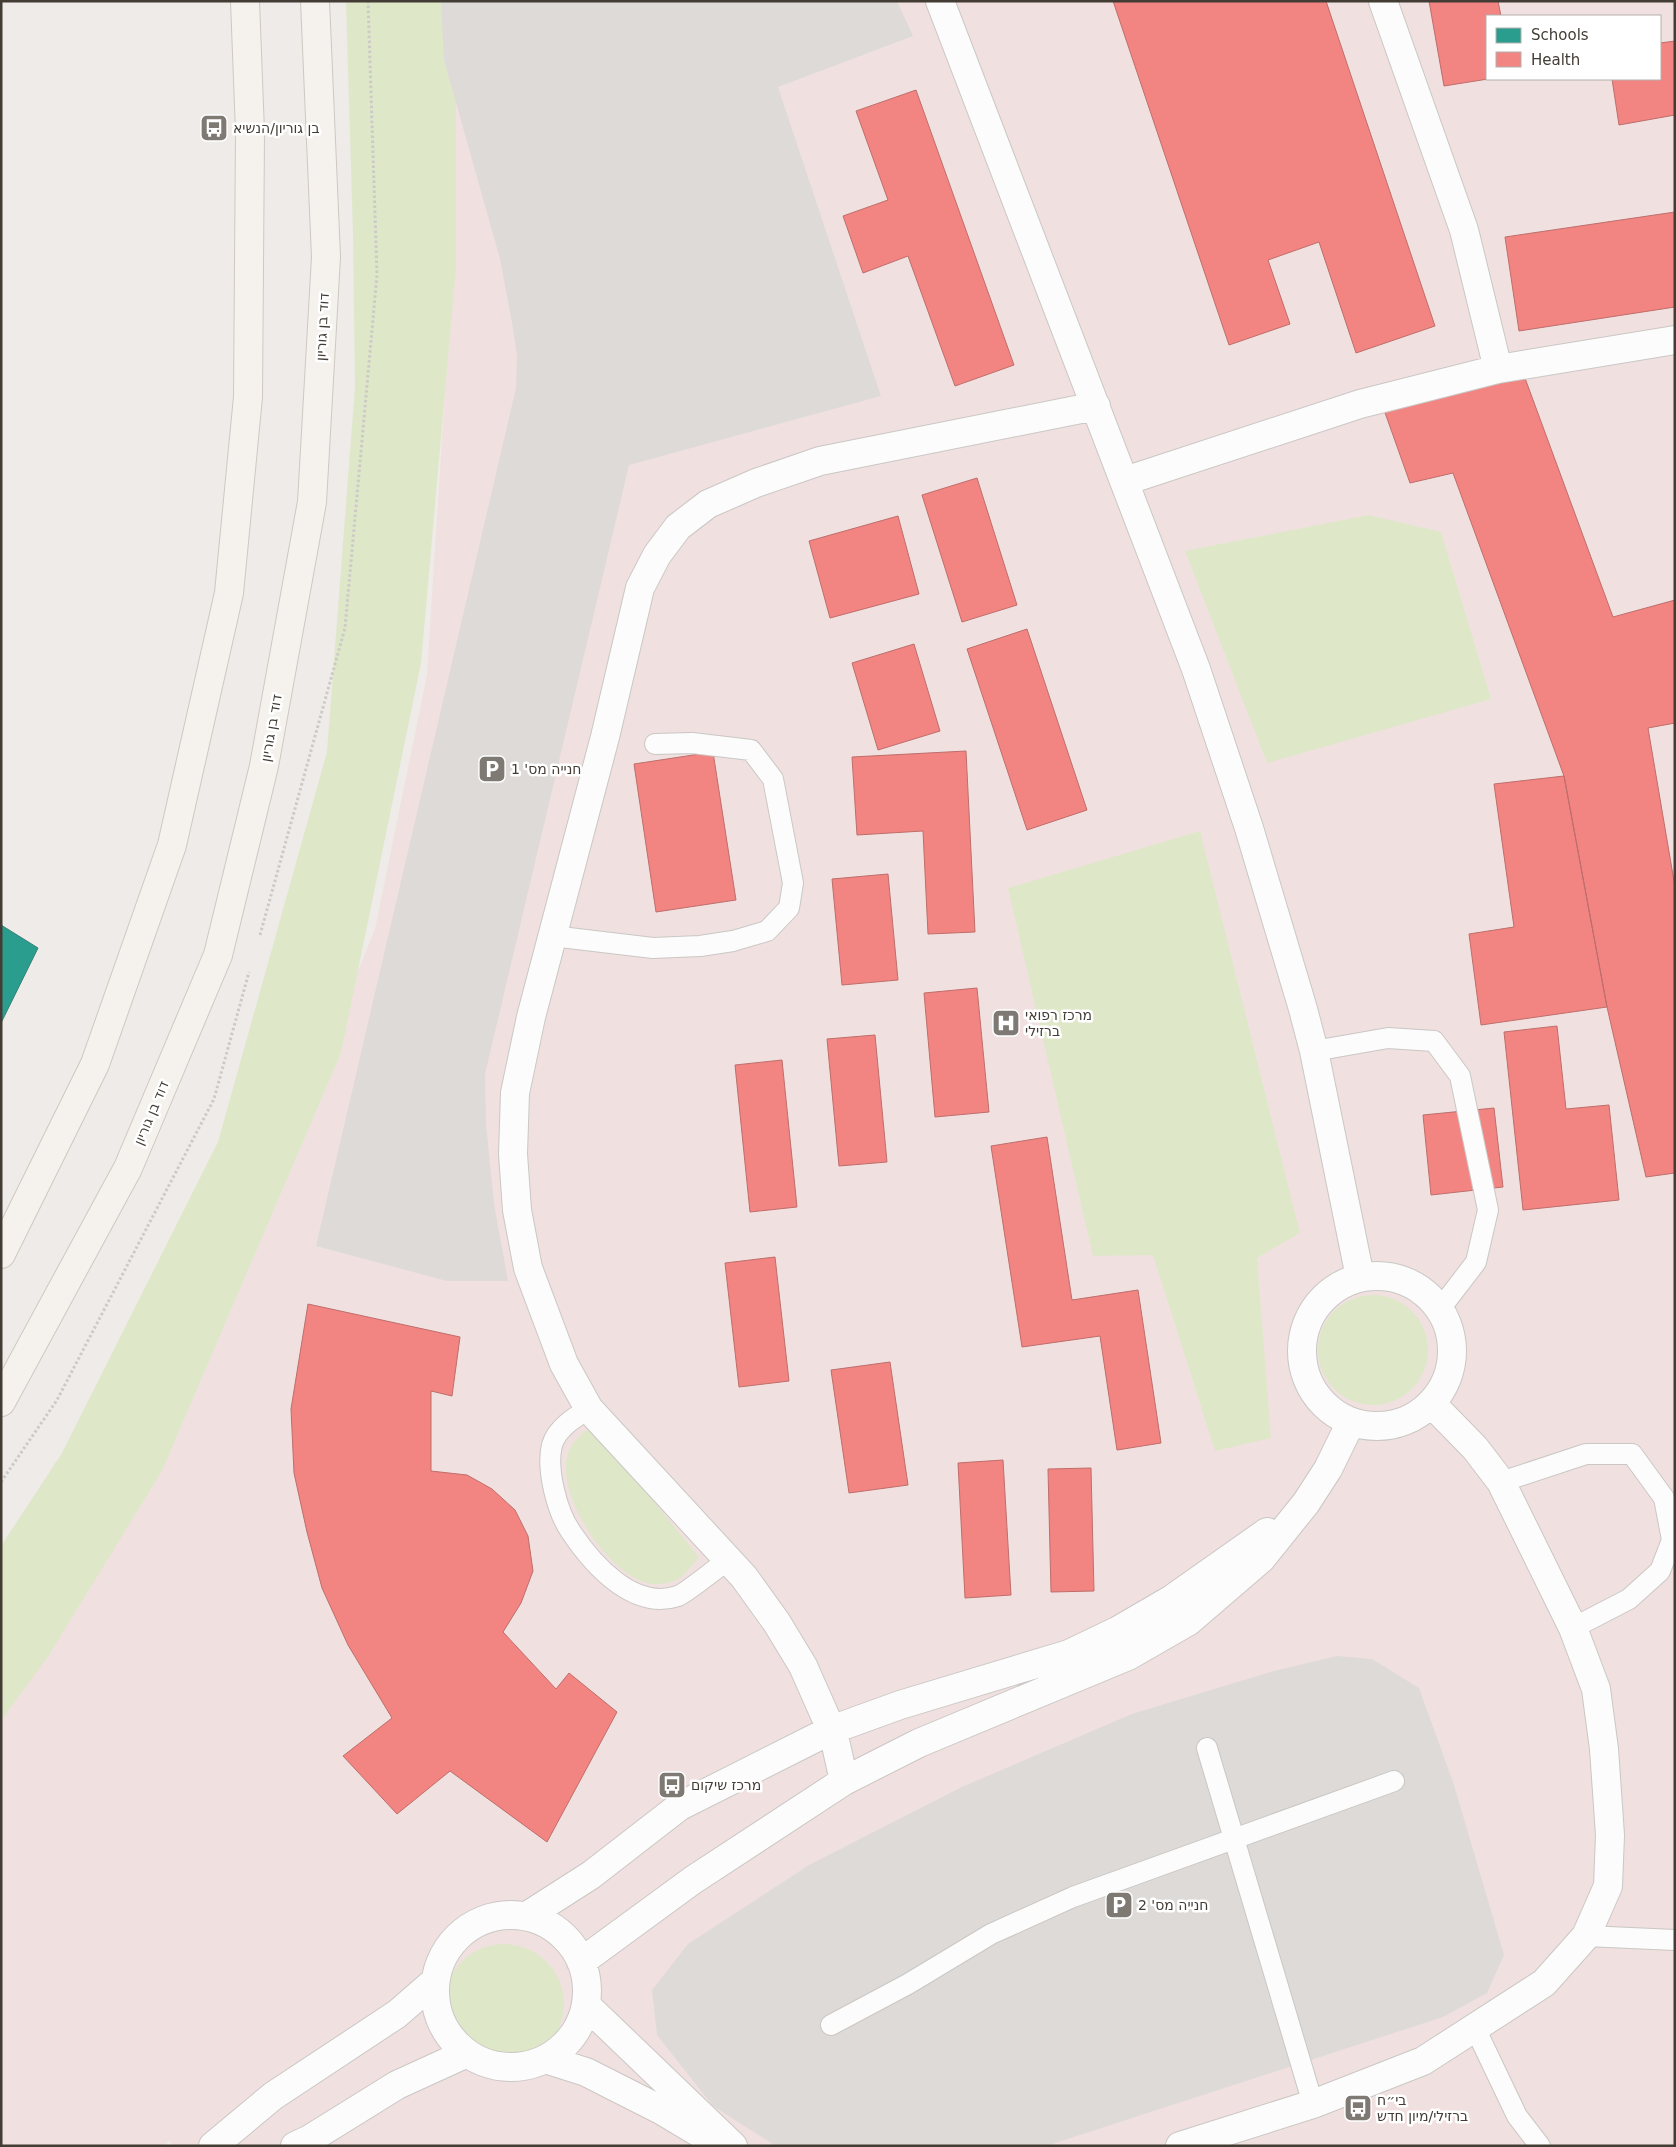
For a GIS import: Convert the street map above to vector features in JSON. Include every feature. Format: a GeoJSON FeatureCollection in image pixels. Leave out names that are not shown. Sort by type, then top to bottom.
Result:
{"type":"FeatureCollection","features":[{"type":"Feature","properties":{"kind":"main road"},"geometry":{"type":"LineString","coordinates":[[1,1254],[95,1064],[172,845],[229,593],[248,397],[250,132],[245,1]]}},
{"type":"Feature","properties":{"kind":"main road","name":"דוד בן גוריון"},"geometry":{"type":"LineString","coordinates":[[1,1402],[128,1168],[218,955],[264,766],[312,502],[326,257],[315,1]]}},
{"type":"Feature","properties":{"kind":"street"},"geometry":{"type":"LineString","coordinates":[[940,1],[1200,678],[1248,828],[1314,1051],[1360,1277]]}},
{"type":"Feature","properties":{"kind":"street"},"geometry":{"type":"LineString","coordinates":[[1383,1],[1464,230],[1498,370]]}},
{"type":"Feature","properties":{"kind":"street"},"geometry":{"type":"LineString","coordinates":[[1125,481],[1360,404],[1498,370],[1675,340]]}},
{"type":"Feature","properties":{"kind":"street"},"geometry":{"type":"LineString","coordinates":[[844,1781],[831,1730],[803,1666],[777,1623],[744,1577],[727,1561],[589,1408],[564,1364],[528,1268],[517,1210],[513,1154],[515,1092],[531,1017],[604,737],[640,588],[657,554],[678,526],[708,504],[756,483],[820,461],[1096,406]]}},
{"type":"Feature","properties":{"kind":"street"},"geometry":{"type":"LineString","coordinates":[[1383,1275],[1405,1280],[1425,1292],[1440,1310],[1449,1327],[1452,1348],[1451,1368],[1444,1387],[1431,1403],[1418,1414],[1402,1422],[1386,1426],[1368,1426],[1351,1422],[1330,1410],[1314,1392],[1304,1370],[1302,1346],[1307,1323],[1319,1302],[1338,1286],[1360,1277],[1383,1275]]}},
{"type":"Feature","properties":{"kind":"street"},"geometry":{"type":"LineString","coordinates":[[1180,2146],[1313,2104],[1423,2061],[1544,1983],[1586,1936],[1608,1886],[1610,1835],[1604,1749],[1596,1689],[1573,1628],[1501,1482],[1475,1448],[1431,1403]]}},
{"type":"Feature","properties":{"kind":"street"},"geometry":{"type":"LineString","coordinates":[[581,1962],[693,1880],[844,1781],[918,1743],[1128,1656],[1189,1621],[1261,1559],[1306,1503],[1328,1469],[1351,1422]]}},
{"type":"Feature","properties":{"kind":"street"},"geometry":{"type":"LineString","coordinates":[[527,1916],[591,1875],[680,1806],[831,1730],[900,1705],[1077,1651],[1117,1631],[1172,1599],[1306,1503]]}},
{"type":"Feature","properties":{"kind":"street"},"geometry":{"type":"LineString","coordinates":[[502,1914],[527,1916],[550,1925],[569,1941],[581,1962],[586,1983],[586,2005],[578,2027],[564,2046],[546,2059],[526,2065],[506,2067],[486,2063],[467,2053],[452,2039],[441,2022],[435,2001],[435,1980],[442,1956],[457,1936],[478,1922],[502,1914]]}},
{"type":"Feature","properties":{"kind":"street"},"geometry":{"type":"LineString","coordinates":[[213,2146],[273,2096],[397,2014],[435,1980]]}},
{"type":"Feature","properties":{"kind":"street"},"geometry":{"type":"LineString","coordinates":[[586,2005],[733,2146]]}},
{"type":"Feature","properties":{"kind":"street"},"geometry":{"type":"LineString","coordinates":[[295,2146],[397,2085],[467,2053]]}},
{"type":"Feature","properties":{"kind":"street"},"geometry":{"type":"LineString","coordinates":[[546,2059],[594,2076],[661,2110],[722,2146]]}},
{"type":"Feature","properties":{"kind":"lane"},"geometry":{"type":"LineString","coordinates":[[552,936],[653,948],[700,946],[768,931],[789,908],[793,883],[773,779],[751,750],[692,743],[655,744]]}},
{"type":"Feature","properties":{"kind":"lane"},"geometry":{"type":"LineString","coordinates":[[1314,1051],[1388,1038],[1434,1041],[1460,1076],[1488,1210],[1476,1262],[1440,1310]]}},
{"type":"Feature","properties":{"kind":"lane"},"geometry":{"type":"LineString","coordinates":[[589,1408],[568,1422],[552,1444],[550,1471],[557,1500],[570,1531],[594,1560],[623,1588],[649,1599],[678,1596],[727,1561]]}},
{"type":"Feature","properties":{"kind":"lane"},"geometry":{"type":"LineString","coordinates":[[1501,1482],[1586,1454],[1632,1454],[1664,1498],[1672,1540],[1660,1571],[1629,1599],[1573,1628]]}},
{"type":"Feature","properties":{"kind":"lane"},"geometry":{"type":"LineString","coordinates":[[1207,1748],[1313,2104]]}},
{"type":"Feature","properties":{"kind":"lane"},"geometry":{"type":"LineString","coordinates":[[831,2025],[908,1984],[991,1934],[1073,1897],[1394,1781]]}},
{"type":"Feature","properties":{"kind":"lane"},"geometry":{"type":"LineString","coordinates":[[1586,1936],[1675,1940]]}},
{"type":"Feature","properties":{"kind":"lane"},"geometry":{"type":"LineString","coordinates":[[1475,2028],[1517,2116],[1540,2146]]}},
{"type":"Feature","properties":{"kind":"shaded area","name":"מרכז רפואי ברזילי"},"geometry":{"type":"Polygon","coordinates":[[[434,1],[1675,1],[1675,2146],[174,2146],[169,2140],[163,2146],[1,2146],[1,1650],[299,1117],[375,929],[427,675],[446,375],[434,1]]]}},
{"type":"Feature","properties":{"kind":"shaded area","name":"חנייה מס' 1"},"geometry":{"type":"Polygon","coordinates":[[[441,1],[897,1],[913,36],[778,87],[881,396],[629,465],[485,1074],[486,1124],[494,1204],[508,1281],[447,1281],[316,1246],[516,388],[517,356],[500,259],[444,60],[441,1]]]}},
{"type":"Feature","properties":{"kind":"shaded area","name":"חנייה מס' 2"},"geometry":{"type":"Polygon","coordinates":[[[1337,1656],[1372,1659],[1419,1688],[1454,1785],[1504,1955],[1487,1993],[1443,2017],[1046,2146],[776,2146],[713,2106],[657,2035],[652,1990],[688,1944],[809,1865],[962,1787],[1132,1714],[1274,1671],[1337,1656]]]}},
{"type":"Feature","properties":{"kind":"green space"},"geometry":{"type":"Polygon","coordinates":[[[346,1],[456,1],[456,268],[421,663],[341,1053],[162,1471],[49,1655],[1,1721],[1,1546],[62,1453],[218,1142],[327,752],[355,387],[353,233],[346,1]]]}},
{"type":"Feature","properties":{"kind":"green space"},"geometry":{"type":"Polygon","coordinates":[[[1369,515],[1441,532],[1491,699],[1267,763],[1185,551],[1369,515]]]}},
{"type":"Feature","properties":{"kind":"green space"},"geometry":{"type":"Polygon","coordinates":[[[1200,831],[1300,1233],[1257,1258],[1271,1438],[1215,1451],[1153,1255],[1093,1256],[1008,888],[1200,831]]]}},
{"type":"Feature","properties":{"kind":"green space"},"geometry":{"type":"Polygon","coordinates":[[[1373,1295],[1394,1299],[1412,1311],[1424,1329],[1428,1350],[1424,1371],[1412,1389],[1394,1401],[1373,1405],[1352,1401],[1334,1389],[1322,1371],[1318,1350],[1322,1329],[1334,1311],[1352,1299],[1373,1295]]]}},
{"type":"Feature","properties":{"kind":"green space"},"geometry":{"type":"Polygon","coordinates":[[[592,1426],[699,1557],[682,1577],[674,1581],[655,1584],[635,1578],[619,1567],[603,1551],[589,1532],[577,1511],[569,1490],[566,1470],[568,1453],[572,1445],[581,1434],[592,1426]]]}},
{"type":"Feature","properties":{"kind":"green space"},"geometry":{"type":"Polygon","coordinates":[[[504,1944],[516,1945],[527,1949],[537,1954],[546,1962],[554,1971],[559,1981],[563,1992],[563,2016],[559,2027],[554,2037],[546,2046],[537,2054],[527,2059],[516,2063],[504,2064],[492,2063],[481,2059],[471,2054],[462,2046],[454,2037],[449,2027],[445,2016],[444,2004],[445,1992],[449,1981],[454,1971],[462,1962],[471,1954],[481,1949],[492,1945],[504,1944]]]}},
{"type":"Feature","properties":{"kind":"building: Schools"},"geometry":{"type":"Polygon","coordinates":[[[1,925],[38,948],[1,1023],[1,925]]]}},
{"type":"Feature","properties":{"kind":"building: Health"},"geometry":{"type":"Polygon","coordinates":[[[1113,1],[1326,1],[1435,326],[1356,353],[1319,242],[1268,260],[1290,324],[1229,345],[1113,1]]]}},
{"type":"Feature","properties":{"kind":"building: Health"},"geometry":{"type":"Polygon","coordinates":[[[1429,1],[1498,1],[1501,15],[1486,15],[1486,79],[1444,86],[1429,1]]]}},
{"type":"Feature","properties":{"kind":"building: Health"},"geometry":{"type":"Polygon","coordinates":[[[1675,41],[1675,115],[1619,125],[1612,80],[1661,80],[1661,43],[1675,41]]]}},
{"type":"Feature","properties":{"kind":"building: Health"},"geometry":{"type":"Polygon","coordinates":[[[916,90],[1014,365],[955,386],[908,256],[863,273],[843,216],[888,200],[856,111],[916,90]]]}},
{"type":"Feature","properties":{"kind":"building: Health"},"geometry":{"type":"Polygon","coordinates":[[[1675,212],[1675,307],[1519,331],[1505,237],[1675,212]]]}},
{"type":"Feature","properties":{"kind":"building: Health"},"geometry":{"type":"Polygon","coordinates":[[[1522,370],[1613,617],[1675,600],[1675,723],[1648,728],[1675,887],[1675,1173],[1646,1177],[1607,1007],[1564,776],[1453,473],[1410,483],[1383,407],[1522,370]]]}},
{"type":"Feature","properties":{"kind":"building: Health"},"geometry":{"type":"Polygon","coordinates":[[[977,478],[1017,605],[962,622],[922,495],[977,478]]]}},
{"type":"Feature","properties":{"kind":"building: Health"},"geometry":{"type":"Polygon","coordinates":[[[898,516],[919,594],[830,618],[809,541],[898,516]]]}},
{"type":"Feature","properties":{"kind":"building: Health"},"geometry":{"type":"Polygon","coordinates":[[[1027,629],[1087,810],[1027,830],[967,649],[1027,629]]]}},
{"type":"Feature","properties":{"kind":"building: Health"},"geometry":{"type":"Polygon","coordinates":[[[914,644],[940,731],[878,750],[852,663],[914,644]]]}},
{"type":"Feature","properties":{"kind":"building: Health"},"geometry":{"type":"Polygon","coordinates":[[[966,751],[975,932],[928,934],[923,831],[857,835],[852,757],[966,751]]]}},
{"type":"Feature","properties":{"kind":"building: Health"},"geometry":{"type":"Polygon","coordinates":[[[713,752],[736,900],[656,912],[634,764],[713,752]]]}},
{"type":"Feature","properties":{"kind":"building: Health"},"geometry":{"type":"Polygon","coordinates":[[[1564,776],[1607,1007],[1481,1025],[1469,934],[1514,927],[1494,784],[1564,776]]]}},
{"type":"Feature","properties":{"kind":"building: Health"},"geometry":{"type":"Polygon","coordinates":[[[888,874],[898,980],[842,985],[832,879],[888,874]]]}},
{"type":"Feature","properties":{"kind":"building: Health"},"geometry":{"type":"Polygon","coordinates":[[[977,988],[989,1112],[935,1117],[924,993],[977,988]]]}},
{"type":"Feature","properties":{"kind":"building: Health"},"geometry":{"type":"Polygon","coordinates":[[[1557,1026],[1566,1109],[1609,1105],[1619,1200],[1523,1210],[1504,1032],[1557,1026]]]}},
{"type":"Feature","properties":{"kind":"building: Health"},"geometry":{"type":"Polygon","coordinates":[[[875,1035],[887,1162],[839,1166],[827,1039],[875,1035]]]}},
{"type":"Feature","properties":{"kind":"building: Health"},"geometry":{"type":"Polygon","coordinates":[[[782,1060],[797,1207],[750,1212],[735,1065],[782,1060]]]}},
{"type":"Feature","properties":{"kind":"building: Health"},"geometry":{"type":"Polygon","coordinates":[[[1494,1108],[1503,1187],[1431,1195],[1423,1115],[1494,1108]]]}},
{"type":"Feature","properties":{"kind":"building: Health"},"geometry":{"type":"Polygon","coordinates":[[[1047,1137],[1072,1300],[1138,1290],[1161,1443],[1117,1450],[1100,1336],[1022,1347],[991,1146],[1047,1137]]]}},
{"type":"Feature","properties":{"kind":"building: Health"},"geometry":{"type":"Polygon","coordinates":[[[775,1257],[789,1381],[739,1387],[725,1263],[775,1257]]]}},
{"type":"Feature","properties":{"kind":"building: Health"},"geometry":{"type":"Polygon","coordinates":[[[308,1304],[460,1337],[452,1396],[431,1391],[431,1471],[467,1475],[492,1489],[515,1510],[528,1536],[533,1571],[521,1603],[503,1632],[556,1689],[569,1673],[617,1712],[547,1842],[450,1771],[397,1814],[343,1756],[392,1718],[348,1645],[322,1588],[294,1473],[291,1409],[308,1304]]]}},
{"type":"Feature","properties":{"kind":"building: Health"},"geometry":{"type":"Polygon","coordinates":[[[890,1362],[908,1485],[849,1493],[831,1370],[890,1362]]]}},
{"type":"Feature","properties":{"kind":"building: Health"},"geometry":{"type":"Polygon","coordinates":[[[1003,1460],[1011,1595],[965,1598],[958,1463],[1003,1460]]]}},
{"type":"Feature","properties":{"kind":"building: Health"},"geometry":{"type":"Polygon","coordinates":[[[1091,1468],[1094,1591],[1051,1592],[1048,1469],[1091,1468]]]}},
{"type":"Feature","properties":{"kind":"place","name":"בן גוריון/הנשיא"},"geometry":{"type":"Point","coordinates":[214,128]}},
{"type":"Feature","properties":{"kind":"place","name":"חנייה מס' 1"},"geometry":{"type":"Point","coordinates":[492,769]}},
{"type":"Feature","properties":{"kind":"place","name":"מרכז רפואי ברזילי"},"geometry":{"type":"Point","coordinates":[1006,1023]}},
{"type":"Feature","properties":{"kind":"place","name":"מרכז שיקום"},"geometry":{"type":"Point","coordinates":[672,1785]}},
{"type":"Feature","properties":{"kind":"place","name":"חנייה מס' 2"},"geometry":{"type":"Point","coordinates":[1119,1905]}},
{"type":"Feature","properties":{"kind":"place","name":"בי״ח ברזילי/מיון חדש"},"geometry":{"type":"Point","coordinates":[1358,2108]}}]}
